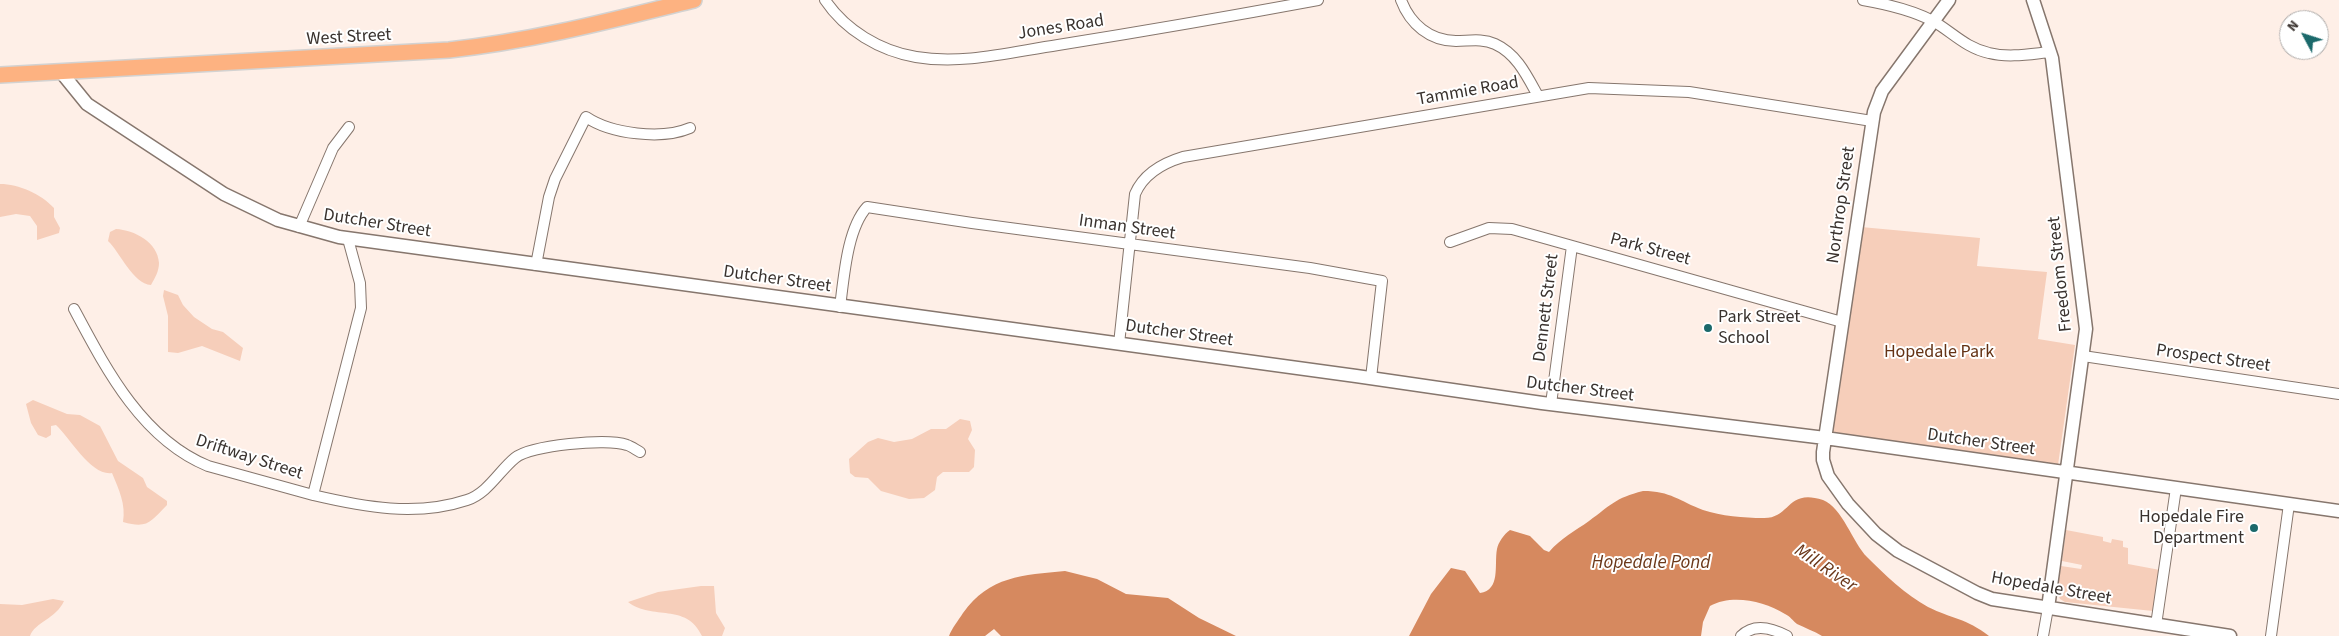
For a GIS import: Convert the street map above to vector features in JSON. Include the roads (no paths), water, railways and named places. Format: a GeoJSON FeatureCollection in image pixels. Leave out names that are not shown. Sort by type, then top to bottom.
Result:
{"type":"FeatureCollection","features":[{"type":"Feature","properties":{"kind":"main road","name":"West Street"},"geometry":{"type":"LineString","coordinates":[[0,75],[389,54],[501,44],[554,34],[694,0]]}},
{"type":"Feature","properties":{"kind":"street","name":"Jones Road"},"geometry":{"type":"LineString","coordinates":[[825,0],[853,30],[876,44],[914,57],[955,61],[1146,31],[1318,0]]}},
{"type":"Feature","properties":{"kind":"street"},"geometry":{"type":"LineString","coordinates":[[1401,0],[1416,24],[1434,36],[1456,41],[1482,40],[1501,47],[1516,60],[1538,96]]}},
{"type":"Feature","properties":{"kind":"street"},"geometry":{"type":"LineString","coordinates":[[1863,0],[1892,6],[1933,21],[1962,42],[1988,53],[2012,56],[2050,52]]}},
{"type":"Feature","properties":{"kind":"street","name":"Northrop Street"},"geometry":{"type":"LineString","coordinates":[[1825,438],[1875,106],[1882,91],[1949,0]]}},
{"type":"Feature","properties":{"kind":"street","name":"Freedom Street"},"geometry":{"type":"LineString","coordinates":[[2034,0],[2050,52],[2086,329],[2043,636]]}},
{"type":"Feature","properties":{"kind":"street","name":"Dutcher Street"},"geometry":{"type":"LineString","coordinates":[[61,72],[87,104],[187,171],[253,209],[299,227],[348,238],[840,307],[1372,378],[1551,404],[1825,438],[2339,510]]}},
{"type":"Feature","properties":{"kind":"street","name":"Tammie Road"},"geometry":{"type":"LineString","coordinates":[[1119,344],[1134,200],[1137,190],[1152,172],[1173,160],[1203,153],[1590,88],[1673,90],[1872,121]]}},
{"type":"Feature","properties":{"kind":"street"},"geometry":{"type":"LineString","coordinates":[[536,265],[549,196],[555,178],[586,117],[603,127],[633,132],[673,134],[690,128]]}},
{"type":"Feature","properties":{"kind":"street"},"geometry":{"type":"LineString","coordinates":[[299,227],[333,148],[349,127]]}},
{"type":"Feature","properties":{"kind":"street","name":"Inman Street"},"geometry":{"type":"LineString","coordinates":[[840,307],[851,245],[859,215],[867,207],[1310,268],[1382,281],[1372,378]]}},
{"type":"Feature","properties":{"kind":"street","name":"Park Street"},"geometry":{"type":"LineString","coordinates":[[1450,242],[1483,230],[1501,228],[1572,246],[1842,322]]}},
{"type":"Feature","properties":{"kind":"street","name":"Driftway Street"},"geometry":{"type":"LineString","coordinates":[[74,309],[90,341],[125,393],[139,412],[172,447],[208,466],[313,495],[338,405],[361,308],[360,283],[348,238]]}},
{"type":"Feature","properties":{"kind":"street","name":"Dennett Street"},"geometry":{"type":"LineString","coordinates":[[1551,404],[1572,246]]}},
{"type":"Feature","properties":{"kind":"street","name":"Prospect Street"},"geometry":{"type":"LineString","coordinates":[[2083,356],[2339,394]]}},
{"type":"Feature","properties":{"kind":"street","name":"Hopedale Street"},"geometry":{"type":"LineString","coordinates":[[1825,438],[1823,460],[1828,476],[1853,510],[1886,543],[1977,593],[1992,599],[2230,636]]}},
{"type":"Feature","properties":{"kind":"street"},"geometry":{"type":"LineString","coordinates":[[313,495],[364,507],[389,510],[434,506],[470,499],[490,485],[515,458],[533,450],[601,443],[626,445],[640,452]]}},
{"type":"Feature","properties":{"kind":"street"},"geometry":{"type":"LineString","coordinates":[[2156,625],[2176,488]]}},
{"type":"Feature","properties":{"kind":"street"},"geometry":{"type":"LineString","coordinates":[[2271,636],[2289,504]]}},
{"type":"Feature","properties":{"kind":"street"},"geometry":{"type":"LineString","coordinates":[[1741,636],[1751,629],[1759,627],[1787,636]]}},
{"type":"Feature","properties":{"kind":"water","name":"Hopedale Pond"},"geometry":{"type":"Polygon","coordinates":[[[1643,491],[1653,491],[1668,495],[1710,512],[1748,518],[1772,517],[1802,498],[1811,497],[1823,500],[1830,504],[1842,517],[1862,551],[1888,577],[1928,607],[1966,622],[1989,636],[1822,636],[1797,624],[1777,609],[1748,601],[1728,600],[1710,606],[1703,622],[1701,636],[1409,636],[1431,594],[1451,568],[1465,571],[1480,593],[1487,591],[1491,587],[1494,582],[1496,555],[1500,541],[1510,530],[1530,536],[1544,550],[1549,552],[1563,539],[1614,503],[1626,496],[1643,491]]]}},
{"type":"Feature","properties":{"kind":"water"},"geometry":{"type":"Polygon","coordinates":[[[1065,571],[1097,579],[1126,594],[1168,598],[1199,618],[1236,636],[1001,636],[994,629],[985,636],[949,636],[963,613],[984,591],[1021,576],[1065,571]]]}},
{"type":"Feature","properties":{"kind":"place","name":"Park Street School"},"geometry":{"type":"Point","coordinates":[1708,328]}},
{"type":"Feature","properties":{"kind":"place","name":"Hopedale Fire Department"},"geometry":{"type":"Point","coordinates":[2254,528]}},
{"type":"Feature","properties":{"kind":"park label","name":"Hopedale Park"},"geometry":{"type":"Point","coordinates":[1939,353]}},
{"type":"Feature","properties":{"kind":"water label","name":"Mill River"},"geometry":{"type":"Point","coordinates":[1825,569]}}]}
